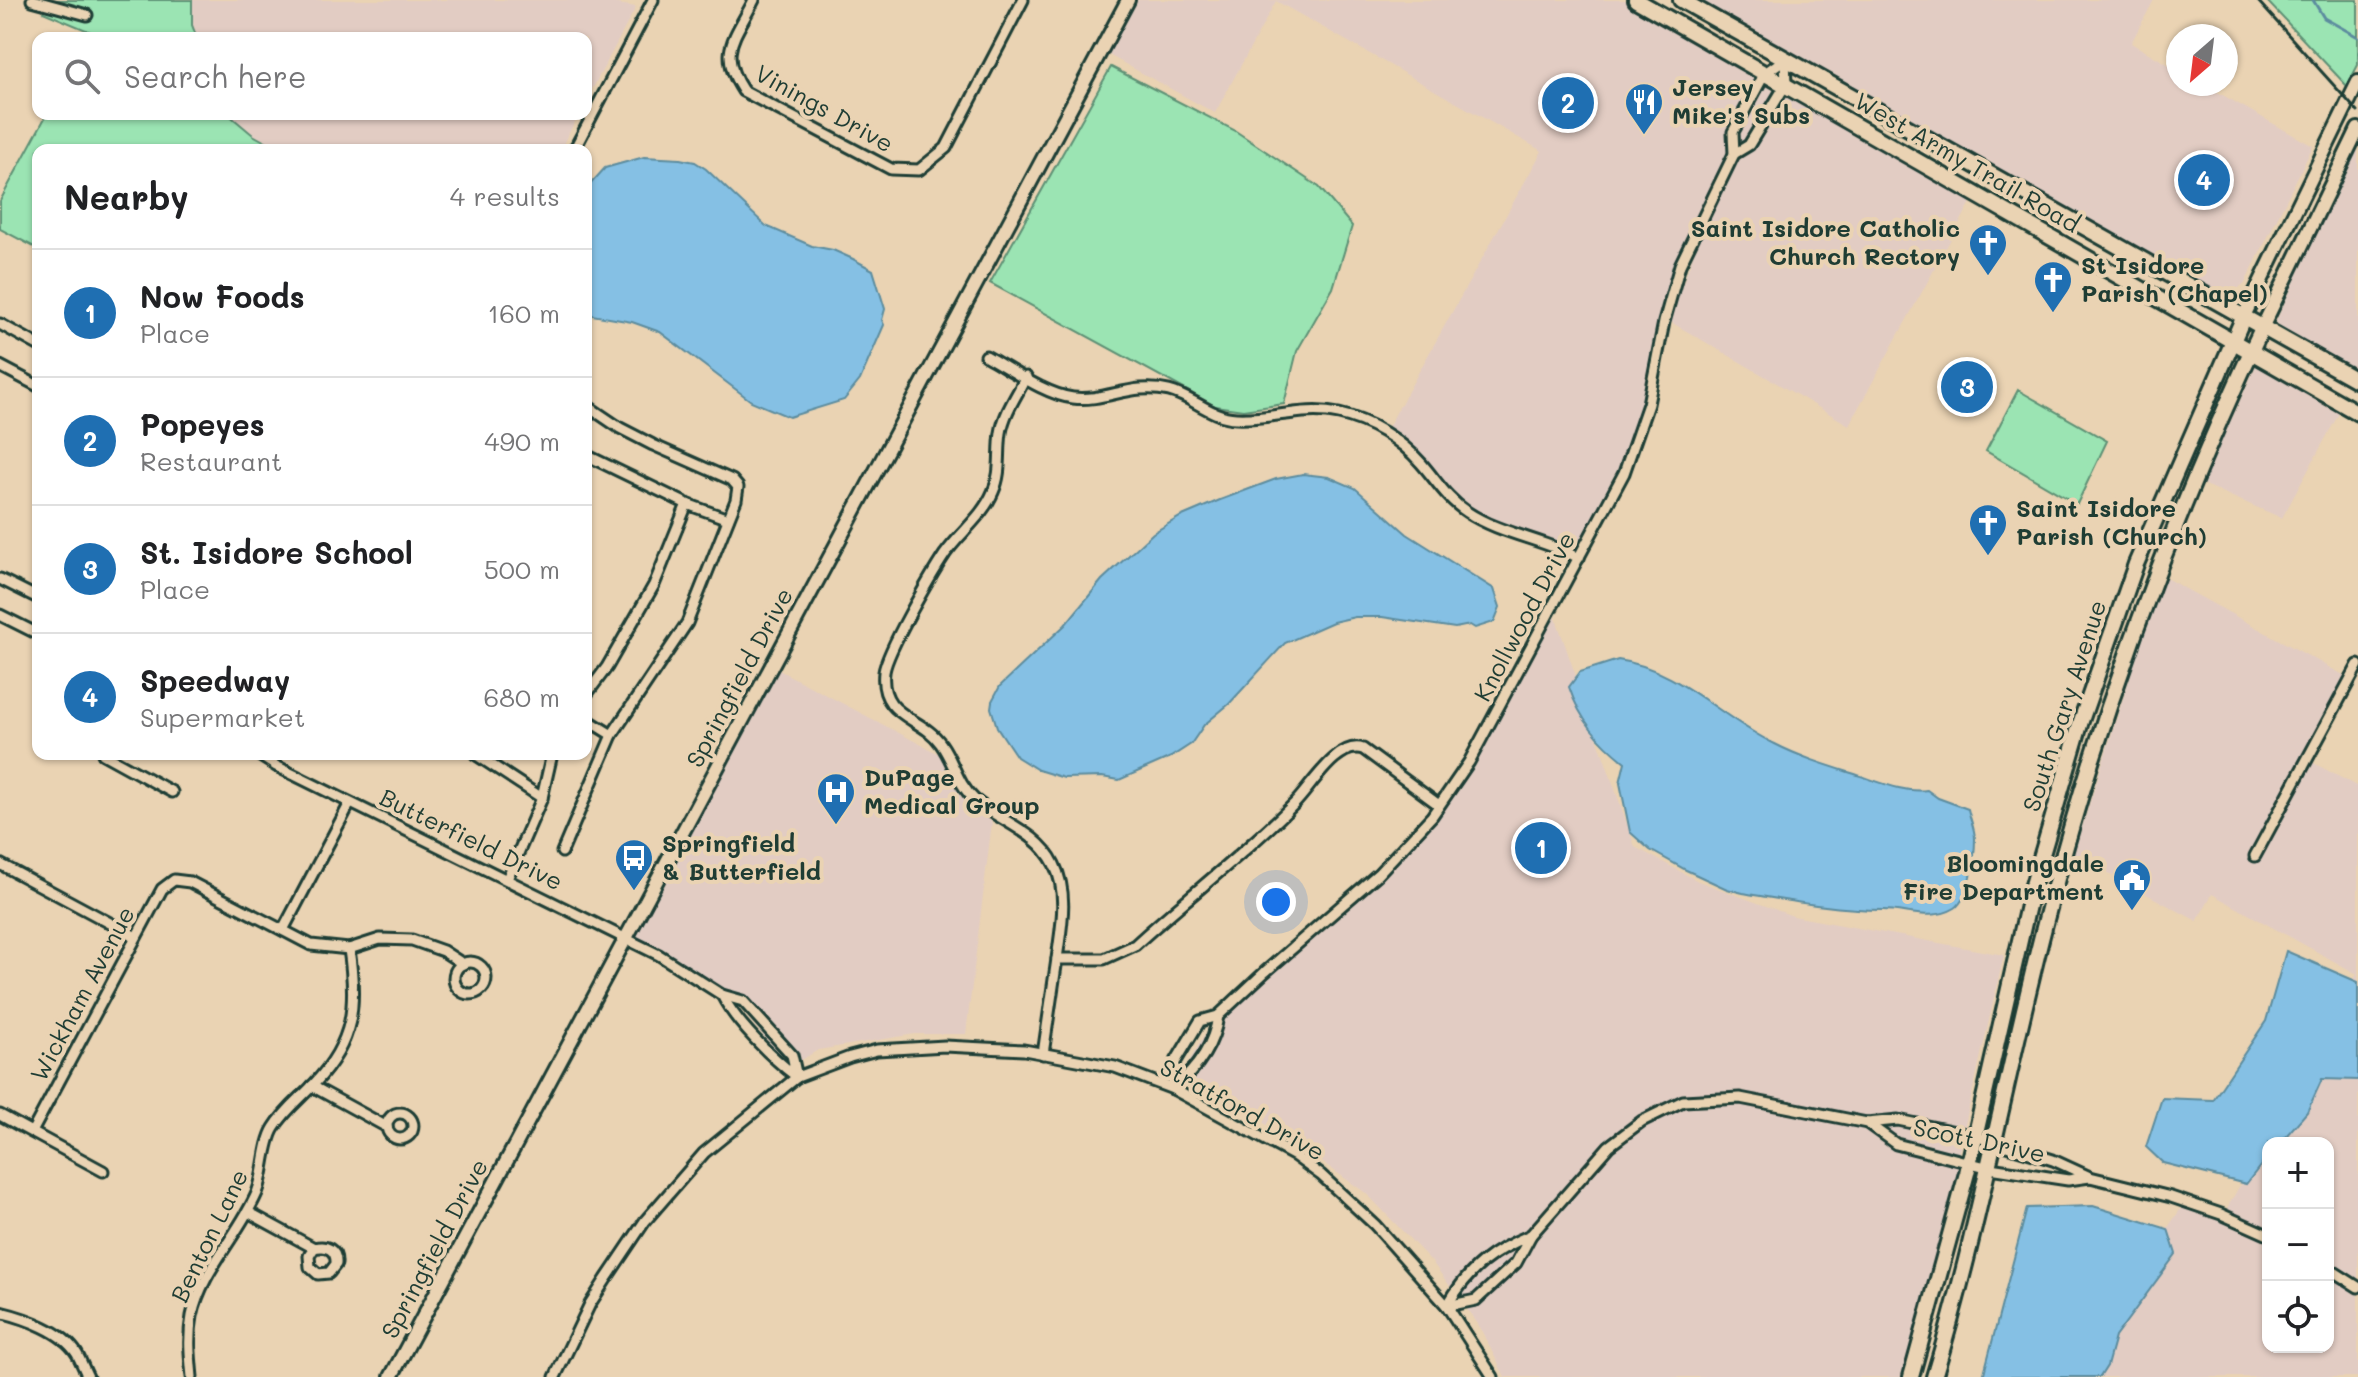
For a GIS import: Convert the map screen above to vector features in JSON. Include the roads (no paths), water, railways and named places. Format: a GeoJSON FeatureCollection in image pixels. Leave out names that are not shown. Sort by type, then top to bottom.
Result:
{"type":"FeatureCollection","features":[{"type":"Feature","properties":{"kind":"main road","name":"West Army Trail Road"},"geometry":{"type":"LineString","coordinates":[[1636,0],[2358,413]]}},
{"type":"Feature","properties":{"kind":"main road","name":"West Army Trail Road"},"geometry":{"type":"LineString","coordinates":[[1681,0],[2358,381]]}},
{"type":"Feature","properties":{"kind":"main road","name":"South Gary Avenue"},"geometry":{"type":"LineString","coordinates":[[1911,1377],[1969,1163],[2037,870],[2060,788],[2110,633],[2156,515],[2244,316]]}},
{"type":"Feature","properties":{"kind":"main road","name":"South Gary Avenue"},"geometry":{"type":"LineString","coordinates":[[1934,1377],[1990,1168],[2057,875],[2101,726],[2194,481],[2263,326]]}},
{"type":"Feature","properties":{"kind":"main road"},"geometry":{"type":"LineString","coordinates":[[2037,870],[2057,875]]}},
{"type":"Feature","properties":{"kind":"street"},"geometry":{"type":"LineString","coordinates":[[32,0],[87,15]]}},
{"type":"Feature","properties":{"kind":"street"},"geometry":{"type":"LineString","coordinates":[[592,116],[653,0]]}},
{"type":"Feature","properties":{"kind":"street","name":"Vinings Drive"},"geometry":{"type":"LineString","coordinates":[[749,2],[729,49],[730,71],[743,91],[891,169],[919,170],[946,148],[1023,0]]}},
{"type":"Feature","properties":{"kind":"street","name":"Springfield Drive"},"geometry":{"type":"LineString","coordinates":[[391,1377],[1128,0]]}},
{"type":"Feature","properties":{"kind":"street"},"geometry":{"type":"LineString","coordinates":[[1785,59],[1786,84]]}},
{"type":"Feature","properties":{"kind":"street","name":"Knollwood Drive"},"geometry":{"type":"LineString","coordinates":[[1173,1089],[1173,1066],[1200,1021],[1218,1016],[1378,874],[1439,805],[1474,753],[1630,458],[1648,404],[1664,322],[1680,265],[1734,154],[1733,132],[1765,73],[1785,59]]}},
{"type":"Feature","properties":{"kind":"street","name":"South Gary Avenue"},"geometry":{"type":"LineString","coordinates":[[2244,316],[2358,82]]}},
{"type":"Feature","properties":{"kind":"street","name":"Knollwood Drive"},"geometry":{"type":"LineString","coordinates":[[1734,154],[1749,145],[1786,84]]}},
{"type":"Feature","properties":{"kind":"street"},"geometry":{"type":"LineString","coordinates":[[577,144],[590,120]]}},
{"type":"Feature","properties":{"kind":"street","name":"South Gary Avenue"},"geometry":{"type":"LineString","coordinates":[[2263,326],[2358,129]]}},
{"type":"Feature","properties":{"kind":"street"},"geometry":{"type":"LineString","coordinates":[[0,324],[32,342]]}},
{"type":"Feature","properties":{"kind":"street"},"geometry":{"type":"LineString","coordinates":[[986,356],[1053,392],[1072,398],[1090,398],[1131,388],[1151,388],[1173,392],[1210,412],[1232,418],[1304,411],[1338,414],[1354,419],[1399,441],[1439,487],[1467,512],[1579,558]]}},
{"type":"Feature","properties":{"kind":"street"},"geometry":{"type":"LineString","coordinates":[[0,366],[32,383]]}},
{"type":"Feature","properties":{"kind":"street"},"geometry":{"type":"LineString","coordinates":[[1026,377],[1007,414],[1002,432],[999,476],[993,494],[945,555],[891,652],[884,672],[885,691],[891,704],[941,744],[966,791],[977,802],[1033,839],[1046,851],[1055,867],[1062,889],[1063,911],[1043,1054]]}},
{"type":"Feature","properties":{"kind":"street"},"geometry":{"type":"LineString","coordinates":[[562,852],[612,735],[687,623],[738,487],[732,480],[642,439],[592,409]]}},
{"type":"Feature","properties":{"kind":"street"},"geometry":{"type":"LineString","coordinates":[[592,458],[687,504],[728,519]]}},
{"type":"Feature","properties":{"kind":"street"},"geometry":{"type":"LineString","coordinates":[[592,687],[607,667],[654,585],[687,504]]}},
{"type":"Feature","properties":{"kind":"street"},"geometry":{"type":"LineString","coordinates":[[0,579],[32,595]]}},
{"type":"Feature","properties":{"kind":"street"},"geometry":{"type":"LineString","coordinates":[[0,615],[32,631]]}},
{"type":"Feature","properties":{"kind":"street"},"geometry":{"type":"LineString","coordinates":[[2255,856],[2358,665]]}},
{"type":"Feature","properties":{"kind":"street"},"geometry":{"type":"LineString","coordinates":[[592,723],[612,735]]}},
{"type":"Feature","properties":{"kind":"street"},"geometry":{"type":"LineString","coordinates":[[1057,959],[1104,959],[1135,945],[1296,802],[1335,757],[1346,749],[1363,749],[1439,805]]}},
{"type":"Feature","properties":{"kind":"street"},"geometry":{"type":"LineString","coordinates":[[114,760],[172,792]]}},
{"type":"Feature","properties":{"kind":"street","name":"Butterfield Drive"},"geometry":{"type":"LineString","coordinates":[[266,760],[659,955],[722,995],[743,1001],[792,1055],[797,1077]]}},
{"type":"Feature","properties":{"kind":"street"},"geometry":{"type":"LineString","coordinates":[[484,760],[542,798]]}},
{"type":"Feature","properties":{"kind":"street"},"geometry":{"type":"LineString","coordinates":[[507,879],[542,798],[551,760]]}},
{"type":"Feature","properties":{"kind":"street"},"geometry":{"type":"LineString","coordinates":[[350,803],[283,930],[311,945],[349,949],[380,939],[412,940],[443,951],[463,964]]}},
{"type":"Feature","properties":{"kind":"street"},"geometry":{"type":"LineString","coordinates":[[0,864],[136,937]]}},
{"type":"Feature","properties":{"kind":"street","name":"Wickham Avenue"},"geometry":{"type":"LineString","coordinates":[[32,1132],[164,887],[174,880],[190,882],[283,930]]}},
{"type":"Feature","properties":{"kind":"street","name":"Benton Lane"},"geometry":{"type":"LineString","coordinates":[[192,1377],[189,1345],[192,1314],[202,1288],[248,1212],[265,1167],[271,1132],[288,1107],[312,1086],[336,1057],[352,1017],[355,986],[349,949]]}},
{"type":"Feature","properties":{"kind":"street"},"geometry":{"type":"LineString","coordinates":[[722,995],[731,1013],[774,1059],[797,1077]]}},
{"type":"Feature","properties":{"kind":"street","name":"Knollwood Drive"},"geometry":{"type":"LineString","coordinates":[[1173,1089],[1196,1070],[1216,1032],[1218,1016]]}},
{"type":"Feature","properties":{"kind":"street","name":"Stratford Drive"},"geometry":{"type":"LineString","coordinates":[[555,1377],[590,1304],[645,1221],[704,1153],[797,1077],[877,1050],[945,1046],[1000,1048],[1115,1067],[1173,1089],[1295,1156],[1321,1175],[1375,1225],[1447,1306],[1493,1377]]}},
{"type":"Feature","properties":{"kind":"street"},"geometry":{"type":"LineString","coordinates":[[312,1086],[387,1127]]}},
{"type":"Feature","properties":{"kind":"street","name":"Scott Drive"},"geometry":{"type":"LineString","coordinates":[[1447,1306],[1476,1300],[1516,1263],[1531,1235],[1609,1146],[1642,1121],[1683,1101],[1740,1098],[1867,1123],[1898,1120],[1975,1136],[2053,1160],[2090,1177],[2171,1197],[2262,1232]]}},
{"type":"Feature","properties":{"kind":"street"},"geometry":{"type":"LineString","coordinates":[[0,1115],[103,1171]]}},
{"type":"Feature","properties":{"kind":"street","name":"Scott Drive"},"geometry":{"type":"LineString","coordinates":[[1867,1123],[1896,1144],[1969,1163],[2068,1180],[2090,1177]]}},
{"type":"Feature","properties":{"kind":"street"},"geometry":{"type":"LineString","coordinates":[[248,1212],[314,1248]]}},
{"type":"Feature","properties":{"kind":"street","name":"Scott Drive"},"geometry":{"type":"LineString","coordinates":[[1447,1306],[1461,1282],[1501,1247],[1531,1235]]}},
{"type":"Feature","properties":{"kind":"street"},"geometry":{"type":"LineString","coordinates":[[2334,1272],[2358,1287]]}},
{"type":"Feature","properties":{"kind":"street"},"geometry":{"type":"LineString","coordinates":[[0,1312],[42,1327],[59,1337],[76,1351],[88,1377]]}},
{"type":"Feature","properties":{"kind":"water"},"geometry":{"type":"Polygon","coordinates":[[[644,157],[695,162],[766,226],[812,246],[833,250],[873,270],[885,309],[884,325],[860,380],[844,400],[789,417],[751,401],[660,332],[632,322],[592,315],[592,182],[605,168],[644,157]]]}},
{"type":"Feature","properties":{"kind":"water"},"geometry":{"type":"Polygon","coordinates":[[[1303,474],[1329,477],[1355,488],[1407,534],[1494,589],[1500,607],[1494,622],[1475,628],[1470,625],[1455,628],[1382,617],[1355,617],[1333,622],[1285,643],[1229,704],[1204,725],[1191,744],[1171,757],[1119,780],[1064,778],[1038,770],[1017,757],[997,727],[992,701],[1000,686],[1065,625],[1102,580],[1153,533],[1180,517],[1276,479],[1303,474]]]}},
{"type":"Feature","properties":{"kind":"water"},"geometry":{"type":"Polygon","coordinates":[[[1618,660],[1660,673],[1755,734],[1796,754],[1894,787],[1927,790],[1938,798],[1968,809],[1975,846],[1970,876],[1960,903],[1946,912],[1928,915],[1830,907],[1778,899],[1727,889],[1650,850],[1630,832],[1620,783],[1625,762],[1591,729],[1569,687],[1580,672],[1618,660]]]}},
{"type":"Feature","properties":{"kind":"water"},"geometry":{"type":"Polygon","coordinates":[[[2286,951],[2358,982],[2358,1080],[2322,1079],[2307,1112],[2285,1137],[2262,1137],[2262,1164],[2246,1184],[2163,1163],[2146,1147],[2162,1098],[2213,1100],[2266,1021],[2286,951]]]}},
{"type":"Feature","properties":{"kind":"water"},"geometry":{"type":"Polygon","coordinates":[[[2093,1206],[2168,1229],[2176,1254],[2115,1337],[2107,1366],[2100,1377],[1983,1377],[2027,1208],[2093,1206]]]}},
{"type":"Feature","properties":{"kind":"waterway"},"geometry":{"type":"LineString","coordinates":[[2313,0],[2324,18],[2358,37]]}},
{"type":"Feature","properties":{"kind":"railway"},"geometry":{"type":"LineString","coordinates":[[2257,0],[2358,112]]}},
{"type":"Feature","properties":{"kind":"place","name":"Popeyes"},"geometry":{"type":"Point","coordinates":[1568,103]}},
{"type":"Feature","properties":{"kind":"place","name":"Jersey Mike's Subs"},"geometry":{"type":"Point","coordinates":[1644,136]}},
{"type":"Feature","properties":{"kind":"place","name":"Speedway"},"geometry":{"type":"Point","coordinates":[2204,180]}},
{"type":"Feature","properties":{"kind":"place","name":"Saint Isidore Catholic Church Rectory"},"geometry":{"type":"Point","coordinates":[1988,277]}},
{"type":"Feature","properties":{"kind":"place","name":"St Isidore Parish (Chapel)"},"geometry":{"type":"Point","coordinates":[2053,314]}},
{"type":"Feature","properties":{"kind":"place","name":"St. Isidore School"},"geometry":{"type":"Point","coordinates":[1967,387]}},
{"type":"Feature","properties":{"kind":"place","name":"Saint Isidore Parish (Church)"},"geometry":{"type":"Point","coordinates":[1988,557]}},
{"type":"Feature","properties":{"kind":"place","name":"DuPage Medical Group"},"geometry":{"type":"Point","coordinates":[836,826]}},
{"type":"Feature","properties":{"kind":"place","name":"Now Foods"},"geometry":{"type":"Point","coordinates":[1541,848]}},
{"type":"Feature","properties":{"kind":"place","name":"Springfield & Butterfield"},"geometry":{"type":"Point","coordinates":[634,892]}},
{"type":"Feature","properties":{"kind":"place","name":"Bloomingdale Fire Department"},"geometry":{"type":"Point","coordinates":[2132,912]}}]}
